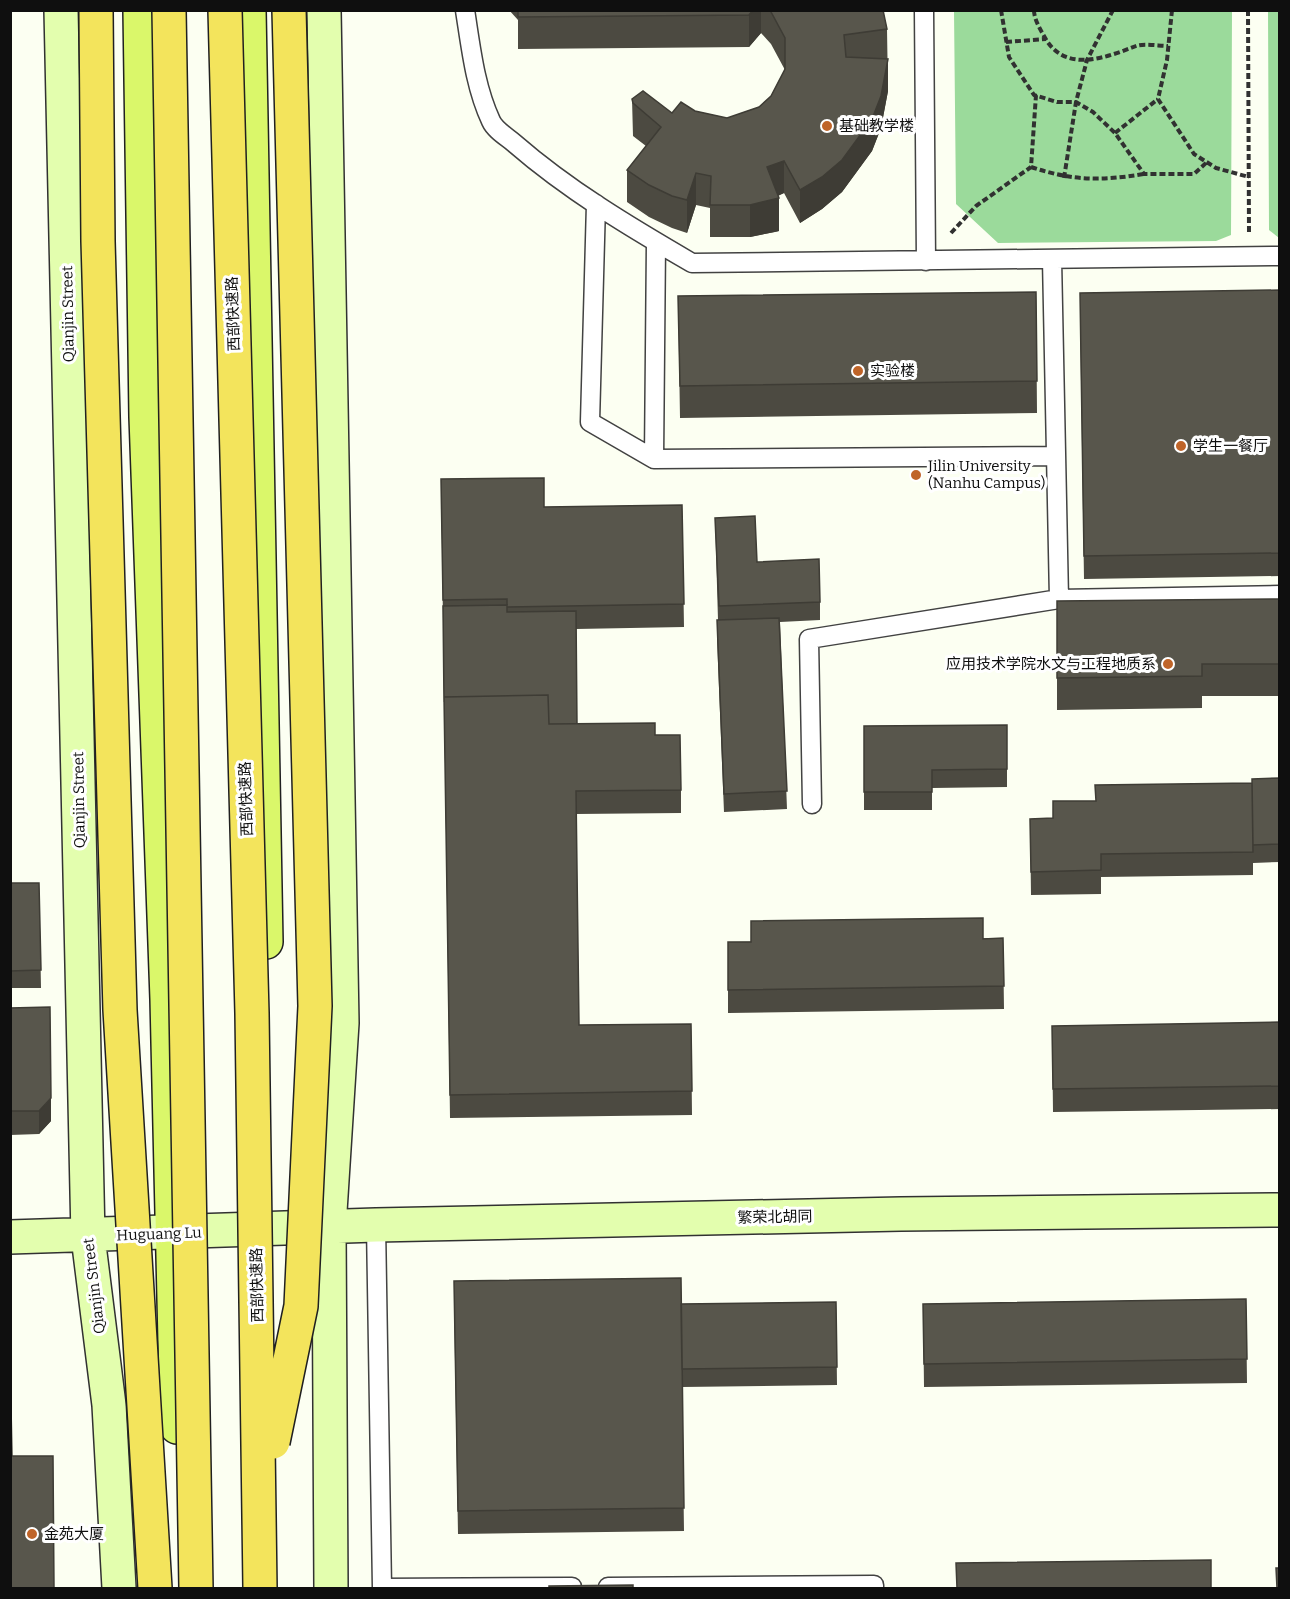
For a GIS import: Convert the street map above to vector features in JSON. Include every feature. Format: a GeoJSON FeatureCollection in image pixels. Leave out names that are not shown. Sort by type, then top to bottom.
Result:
{"type":"FeatureCollection","features":[{"type":"Feature","properties":{"kind":"highway"},"geometry":{"type":"LineString","coordinates":[[96,10],[98,241],[120,1010],[155,1588]]}},
{"type":"Feature","properties":{"kind":"highway"},"geometry":{"type":"LineString","coordinates":[[169,10],[196,1588]]}},
{"type":"Feature","properties":{"kind":"highway","name":"西部快速路"},"geometry":{"type":"LineString","coordinates":[[225,10],[252,1013],[261,1500],[260,1588]]}},
{"type":"Feature","properties":{"kind":"highway"},"geometry":{"type":"LineString","coordinates":[[261,1500],[301,1306],[315,1006],[289,10]]}},
{"type":"Feature","properties":{"kind":"main road","name":"Qianjin Street"},"geometry":{"type":"LineString","coordinates":[[61,10],[88,1237],[109,1405],[119,1588]]}},
{"type":"Feature","properties":{"kind":"main road"},"geometry":{"type":"LineString","coordinates":[[140,10],[146,429],[166,975],[181,1588]]}},
{"type":"Feature","properties":{"kind":"main road"},"geometry":{"type":"LineString","coordinates":[[249,10],[271,1229],[272,1588]]}},
{"type":"Feature","properties":{"kind":"main road"},"geometry":{"type":"LineString","coordinates":[[324,10],[342,1023],[329,1227],[331,1588]]}},
{"type":"Feature","properties":{"kind":"main road","name":"繁荣北胡同"},"geometry":{"type":"LineString","coordinates":[[271,1229],[889,1214],[1280,1210]]}},
{"type":"Feature","properties":{"kind":"main road","name":"Huguang Lu"},"geometry":{"type":"LineString","coordinates":[[10,1237],[88,1237],[271,1229]]}},
{"type":"Feature","properties":{"kind":"lane"},"geometry":{"type":"LineString","coordinates":[[465,10],[475,72],[492,124],[536,162],[596,204],[692,263],[1280,256]]}},
{"type":"Feature","properties":{"kind":"lane"},"geometry":{"type":"LineString","coordinates":[[924,10],[926,261]]}},
{"type":"Feature","properties":{"kind":"lane"},"geometry":{"type":"LineString","coordinates":[[596,204],[590,422],[654,459],[1056,456]]}},
{"type":"Feature","properties":{"kind":"lane"},"geometry":{"type":"LineString","coordinates":[[654,459],[656,242]]}},
{"type":"Feature","properties":{"kind":"lane"},"geometry":{"type":"LineString","coordinates":[[1052,259],[1059,599]]}},
{"type":"Feature","properties":{"kind":"lane"},"geometry":{"type":"LineString","coordinates":[[812,804],[809,639],[1059,599],[1280,595]]}},
{"type":"Feature","properties":{"kind":"lane"},"geometry":{"type":"LineString","coordinates":[[376,1225],[381,1588],[874,1585],[874,1588]]}},
{"type":"Feature","properties":{"kind":"path"},"geometry":{"type":"LineString","coordinates":[[1001,10],[1009,57],[1022,80],[1036,95],[1057,102],[1076,102],[1093,111],[1115,132],[1144,174]]}},
{"type":"Feature","properties":{"kind":"path"},"geometry":{"type":"LineString","coordinates":[[1034,10],[1046,39],[1058,54],[1078,61],[1124,53],[1137,45],[1168,46]]}},
{"type":"Feature","properties":{"kind":"path"},"geometry":{"type":"LineString","coordinates":[[1064,178],[1076,102],[1087,60],[1113,10]]}},
{"type":"Feature","properties":{"kind":"path"},"geometry":{"type":"LineString","coordinates":[[1115,132],[1158,99],[1172,10]]}},
{"type":"Feature","properties":{"kind":"path"},"geometry":{"type":"LineString","coordinates":[[1248,10],[1249,256]]}},
{"type":"Feature","properties":{"kind":"path"},"geometry":{"type":"LineString","coordinates":[[1006,42],[1046,39]]}},
{"type":"Feature","properties":{"kind":"path"},"geometry":{"type":"LineString","coordinates":[[1031,167],[1036,95]]}},
{"type":"Feature","properties":{"kind":"path"},"geometry":{"type":"LineString","coordinates":[[1158,99],[1194,154],[1216,168],[1249,177]]}},
{"type":"Feature","properties":{"kind":"path"},"geometry":{"type":"LineString","coordinates":[[1031,167],[1064,178],[1113,179],[1144,174],[1194,174],[1207,162]]}},
{"type":"Feature","properties":{"kind":"path"},"geometry":{"type":"LineString","coordinates":[[926,261],[976,206],[1031,167]]}},
{"type":"Feature","properties":{"kind":"green space"},"geometry":{"type":"Polygon","coordinates":[[[954,11],[1232,11],[1231,235],[1216,241],[998,243],[956,204],[954,11]]]}},
{"type":"Feature","properties":{"kind":"green space"},"geometry":{"type":"Polygon","coordinates":[[[1268,11],[1279,11],[1279,238],[1269,230],[1268,11]]]}},
{"type":"Feature","properties":{"kind":"building"},"geometry":{"type":"Polygon","coordinates":[[[518,10],[753,10],[749,15],[518,17],[518,10]]]}},
{"type":"Feature","properties":{"kind":"building"},"geometry":{"type":"Polygon","coordinates":[[[770,10],[883,10],[887,29],[844,35],[846,57],[888,59],[881,96],[872,119],[842,160],[822,177],[800,190],[784,161],[767,167],[779,198],[750,205],[710,205],[711,176],[696,173],[687,200],[649,185],[627,170],[661,127],[633,103],[632,99],[643,91],[672,113],[681,102],[695,111],[727,118],[759,107],[771,96],[785,69],[785,38],[770,10]]]}},
{"type":"Feature","properties":{"kind":"building","name":"学生一餐厅"},"geometry":{"type":"Polygon","coordinates":[[[1280,290],[1280,553],[1084,556],[1080,293],[1280,290]]]}},
{"type":"Feature","properties":{"kind":"building","name":"实验楼"},"geometry":{"type":"Polygon","coordinates":[[[1036,292],[1037,381],[680,386],[678,296],[1036,292]]]}},
{"type":"Feature","properties":{"kind":"building"},"geometry":{"type":"Polygon","coordinates":[[[544,478],[544,507],[682,505],[684,604],[507,607],[507,599],[443,600],[441,479],[544,478]]]}},
{"type":"Feature","properties":{"kind":"building"},"geometry":{"type":"Polygon","coordinates":[[[755,516],[757,562],[819,559],[820,602],[719,606],[715,518],[755,516]]]}},
{"type":"Feature","properties":{"kind":"building"},"geometry":{"type":"Polygon","coordinates":[[[1280,599],[1280,664],[1202,664],[1202,676],[1057,678],[1057,601],[1280,599]]]}},
{"type":"Feature","properties":{"kind":"building"},"geometry":{"type":"Polygon","coordinates":[[[507,605],[507,612],[576,611],[577,724],[549,724],[548,695],[444,697],[444,702],[443,606],[507,605]]]}},
{"type":"Feature","properties":{"kind":"building"},"geometry":{"type":"Polygon","coordinates":[[[779,618],[787,791],[724,794],[717,620],[779,618]]]}},
{"type":"Feature","properties":{"kind":"building"},"geometry":{"type":"Polygon","coordinates":[[[548,695],[549,724],[655,723],[655,735],[680,735],[681,790],[576,791],[579,1025],[691,1024],[692,1091],[450,1095],[444,697],[548,695]]]}},
{"type":"Feature","properties":{"kind":"building"},"geometry":{"type":"Polygon","coordinates":[[[1007,725],[1007,769],[932,770],[932,792],[864,792],[864,726],[1007,725]]]}},
{"type":"Feature","properties":{"kind":"building"},"geometry":{"type":"Polygon","coordinates":[[[1280,778],[1280,844],[1253,845],[1252,779],[1280,778]]]}},
{"type":"Feature","properties":{"kind":"building"},"geometry":{"type":"Polygon","coordinates":[[[1252,783],[1253,852],[1101,854],[1101,870],[1031,872],[1030,819],[1053,818],[1053,801],[1096,801],[1095,785],[1252,783]]]}},
{"type":"Feature","properties":{"kind":"building"},"geometry":{"type":"Polygon","coordinates":[[[10,883],[39,883],[41,970],[10,971],[10,883]]]}},
{"type":"Feature","properties":{"kind":"building"},"geometry":{"type":"Polygon","coordinates":[[[983,918],[983,939],[1003,938],[1004,986],[728,990],[728,942],[751,942],[751,921],[983,918]]]}},
{"type":"Feature","properties":{"kind":"building"},"geometry":{"type":"Polygon","coordinates":[[[50,1007],[51,1098],[39,1111],[10,1111],[10,1008],[50,1007]]]}},
{"type":"Feature","properties":{"kind":"building"},"geometry":{"type":"Polygon","coordinates":[[[1280,1022],[1280,1086],[1053,1089],[1052,1026],[1280,1022]]]}},
{"type":"Feature","properties":{"kind":"building"},"geometry":{"type":"Polygon","coordinates":[[[681,1278],[684,1508],[458,1511],[454,1281],[681,1278]]]}},
{"type":"Feature","properties":{"kind":"building"},"geometry":{"type":"Polygon","coordinates":[[[1246,1299],[1247,1359],[924,1364],[923,1304],[1246,1299]]]}},
{"type":"Feature","properties":{"kind":"building"},"geometry":{"type":"Polygon","coordinates":[[[836,1302],[837,1367],[682,1369],[681,1304],[836,1302]]]}},
{"type":"Feature","properties":{"kind":"building","name":"金苑大厦"},"geometry":{"type":"Polygon","coordinates":[[[10,1356],[12,1456],[53,1456],[54,1588],[10,1588],[10,1356]]]}},
{"type":"Feature","properties":{"kind":"building"},"geometry":{"type":"Polygon","coordinates":[[[1211,1560],[1211,1588],[957,1588],[956,1563],[1211,1560]]]}},
{"type":"Feature","properties":{"kind":"building"},"geometry":{"type":"Polygon","coordinates":[[[1276,1568],[1280,1568],[1280,1588],[1277,1588],[1276,1568]]]}},
{"type":"Feature","properties":{"kind":"building"},"geometry":{"type":"Polygon","coordinates":[[[633,1585],[633,1588],[549,1588],[549,1586],[633,1585]]]}},
{"type":"Feature","properties":{"kind":"place","name":"基础教学楼"},"geometry":{"type":"Point","coordinates":[827,126]}},
{"type":"Feature","properties":{"kind":"place","name":"实验楼"},"geometry":{"type":"Point","coordinates":[858,371]}},
{"type":"Feature","properties":{"kind":"place","name":"学生一餐厅"},"geometry":{"type":"Point","coordinates":[1181,446]}},
{"type":"Feature","properties":{"kind":"place","name":"Jilin University (Nanhu Campus)"},"geometry":{"type":"Point","coordinates":[916,475]}},
{"type":"Feature","properties":{"kind":"place","name":"应用技术学院水文与工程地质系"},"geometry":{"type":"Point","coordinates":[1168,664]}},
{"type":"Feature","properties":{"kind":"place","name":"金苑大厦"},"geometry":{"type":"Point","coordinates":[32,1534]}}]}
